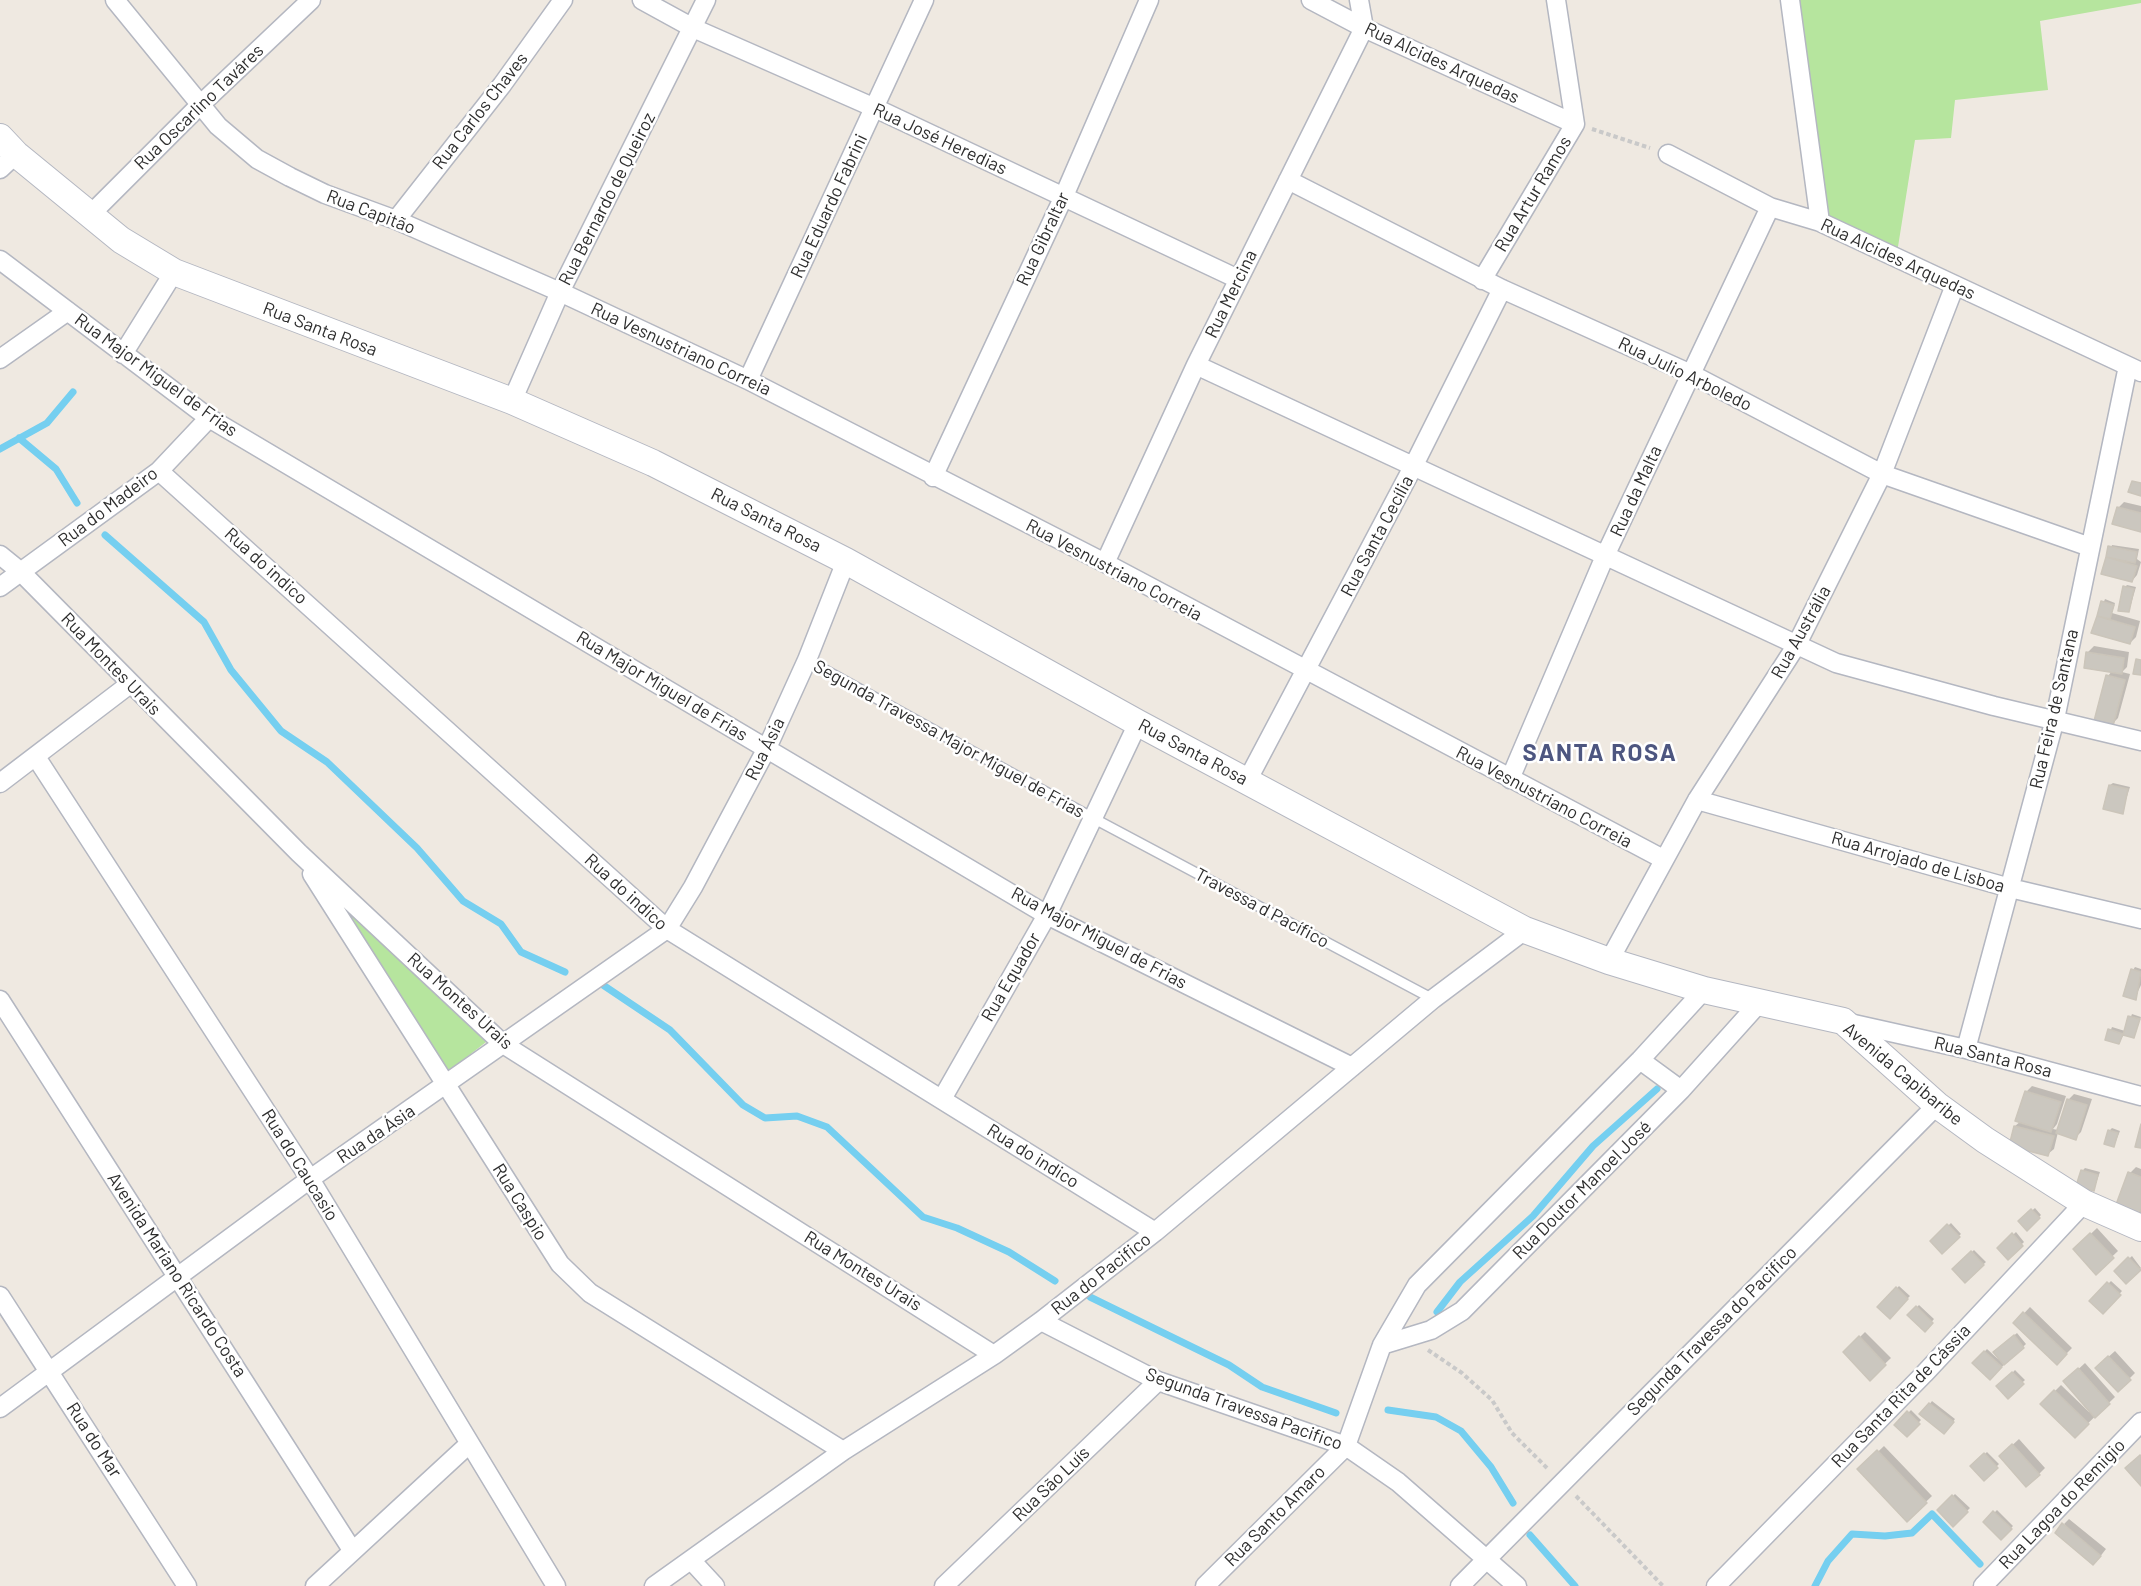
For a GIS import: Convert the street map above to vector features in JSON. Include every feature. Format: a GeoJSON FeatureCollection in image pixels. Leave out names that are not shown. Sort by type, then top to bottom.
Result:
{"type":"FeatureCollection","features":[{"type":"Feature","properties":{"kind":"street","name":"Rua Capitão"},"geometry":{"type":"LineString","coordinates":[[115,0],[218,126],[257,159],[325,194],[396,220],[560,292]]}},
{"type":"Feature","properties":{"kind":"street","name":"Rua Oscarlino Taváres"},"geometry":{"type":"LineString","coordinates":[[89,216],[200,105],[311,0]]}},
{"type":"Feature","properties":{"kind":"street","name":"Rua Carlos Chaves"},"geometry":{"type":"LineString","coordinates":[[396,220],[502,86],[563,0]]}},
{"type":"Feature","properties":{"kind":"street","name":"Rua José Heredias"},"geometry":{"type":"LineString","coordinates":[[642,0],[693,28],[874,108],[1238,279]]}},
{"type":"Feature","properties":{"kind":"street","name":"Rua Bernardo de Queiroz"},"geometry":{"type":"LineString","coordinates":[[512,401],[560,292],[706,0]]}},
{"type":"Feature","properties":{"kind":"street","name":"Rua Eduardo Fabrini"},"geometry":{"type":"LineString","coordinates":[[748,380],[924,0]]}},
{"type":"Feature","properties":{"kind":"street","name":"Rua Gibraltar"},"geometry":{"type":"LineString","coordinates":[[933,477],[1064,196],[1149,0]]}},
{"type":"Feature","properties":{"kind":"street","name":"Rua Alcides Arquedas"},"geometry":{"type":"LineString","coordinates":[[1311,0],[1364,28],[1575,124]]}},
{"type":"Feature","properties":{"kind":"street"},"geometry":{"type":"LineString","coordinates":[[1359,0],[1364,28]]}},
{"type":"Feature","properties":{"kind":"street","name":"Rua Artur Ramos"},"geometry":{"type":"LineString","coordinates":[[1482,280],[1575,124],[1556,0]]}},
{"type":"Feature","properties":{"kind":"street"},"geometry":{"type":"LineString","coordinates":[[1790,0],[1820,222]]}},
{"type":"Feature","properties":{"kind":"street","name":"Rua Mercina"},"geometry":{"type":"LineString","coordinates":[[1105,563],[1196,364],[1364,28]]}},
{"type":"Feature","properties":{"kind":"street","name":"Rua Santa Rosa"},"geometry":{"type":"LineString","coordinates":[[5,153],[121,240],[174,272],[512,401],[653,463],[846,561],[1138,723],[1526,930],[1609,961]]}},
{"type":"Feature","properties":{"kind":"street","name":"Rua Alcides Arquedas"},"geometry":{"type":"LineString","coordinates":[[1668,154],[1770,207],[1820,222],[2135,369]]}},
{"type":"Feature","properties":{"kind":"street","name":"Rua Julio Arboledo"},"geometry":{"type":"LineString","coordinates":[[1288,180],[1482,280],[1691,374],[1882,474],[2090,547]]}},
{"type":"Feature","properties":{"kind":"street","name":"Rua da Malta"},"geometry":{"type":"LineString","coordinates":[[1510,779],[1605,556],[1770,207]]}},
{"type":"Feature","properties":{"kind":"street","name":"Rua Major Miguel de Frias"},"geometry":{"type":"LineString","coordinates":[[0,260],[209,418],[1047,915],[1352,1067]]}},
{"type":"Feature","properties":{"kind":"street"},"geometry":{"type":"LineString","coordinates":[[123,354],[174,272]]}},
{"type":"Feature","properties":{"kind":"street","name":"Rua Austrália"},"geometry":{"type":"LineString","coordinates":[[1609,961],[1662,859],[1697,800],[1797,646],[1882,474],[1955,285]]}},
{"type":"Feature","properties":{"kind":"street","name":"Rua Santa Cecília"},"geometry":{"type":"LineString","coordinates":[[1248,781],[1414,465],[1502,289]]}},
{"type":"Feature","properties":{"kind":"street","name":"Rua Vesnustriano Correia"},"geometry":{"type":"LineString","coordinates":[[560,292],[748,380],[933,477],[1105,563],[1662,859]]}},
{"type":"Feature","properties":{"kind":"street"},"geometry":{"type":"LineString","coordinates":[[0,359],[68,311]]}},
{"type":"Feature","properties":{"kind":"street"},"geometry":{"type":"LineString","coordinates":[[1196,364],[1836,663],[1994,706],[2141,740]]}},
{"type":"Feature","properties":{"kind":"street","name":"Rua Feira de Santana"},"geometry":{"type":"LineString","coordinates":[[1966,1049],[2055,719],[2090,547],[2135,369]]}},
{"type":"Feature","properties":{"kind":"street","name":"Rua do Madeiro"},"geometry":{"type":"LineString","coordinates":[[0,587],[159,471],[209,418]]}},
{"type":"Feature","properties":{"kind":"street","name":"Rua do indico"},"geometry":{"type":"LineString","coordinates":[[159,471],[667,929],[1155,1232]]}},
{"type":"Feature","properties":{"kind":"street","name":"Rua Montes Urais"},"geometry":{"type":"LineString","coordinates":[[0,555],[21,572],[298,853],[503,1044],[994,1354]]}},
{"type":"Feature","properties":{"kind":"street","name":"Rua Ásia"},"geometry":{"type":"LineString","coordinates":[[667,929],[693,886],[767,748],[807,660],[846,561]]}},
{"type":"Feature","properties":{"kind":"street"},"geometry":{"type":"LineString","coordinates":[[0,783],[130,684]]}},
{"type":"Feature","properties":{"kind":"street","name":"Rua Equador"},"geometry":{"type":"LineString","coordinates":[[942,1100],[1047,915],[1091,817],[1138,723]]}},
{"type":"Feature","properties":{"kind":"street","name":"Rua do Caucasio"},"geometry":{"type":"LineString","coordinates":[[36,757],[310,1179],[470,1444],[550,1584]]}},
{"type":"Feature","properties":{"kind":"street","name":"Rua Arrojado de Lisboa"},"geometry":{"type":"LineString","coordinates":[[1697,800],[2010,888],[2141,919]]}},
{"type":"Feature","properties":{"kind":"street","name":"Rua Caspio"},"geometry":{"type":"LineString","coordinates":[[298,853],[560,1264],[590,1293],[843,1451]]}},
{"type":"Feature","properties":{"kind":"street","name":"Rua da Ásia"},"geometry":{"type":"LineString","coordinates":[[0,1408],[310,1179],[667,929]]}},
{"type":"Feature","properties":{"kind":"street","name":"Rua do Pacifico"},"geometry":{"type":"LineString","coordinates":[[654,1586],[843,1451],[1041,1321],[1155,1232],[1433,999],[1526,930]]}},
{"type":"Feature","properties":{"kind":"street","name":"Avenida Capibaribe"},"geometry":{"type":"LineString","coordinates":[[1609,961],[1704,990],[1843,1022],[1937,1105],[1985,1140],[2084,1203],[2141,1228]]}},
{"type":"Feature","properties":{"kind":"street"},"geometry":{"type":"LineString","coordinates":[[1346,1446],[1382,1345],[1417,1285],[1640,1060],[1704,990]]}},
{"type":"Feature","properties":{"kind":"street","name":"Avenida Mariano Ricardo Costa"},"geometry":{"type":"LineString","coordinates":[[0,1000],[352,1550]]}},
{"type":"Feature","properties":{"kind":"street","name":"Rua Doutor Manoel José"},"geometry":{"type":"LineString","coordinates":[[1382,1345],[1410,1338],[1445,1323],[1462,1311],[1682,1090],[1760,1002]]}},
{"type":"Feature","properties":{"kind":"street","name":"Rua Santa Rosa"},"geometry":{"type":"LineString","coordinates":[[1843,1022],[1966,1049],[2141,1096]]}},
{"type":"Feature","properties":{"kind":"street"},"geometry":{"type":"LineString","coordinates":[[1640,1060],[1682,1090]]}},
{"type":"Feature","properties":{"kind":"street","name":"Segunda Travessa do Pacifico"},"geometry":{"type":"LineString","coordinates":[[1460,1586],[1937,1105]]}},
{"type":"Feature","properties":{"kind":"street","name":"Rua Santa Rita de Cássia"},"geometry":{"type":"LineString","coordinates":[[1716,1586],[1924,1374],[2084,1203]]}},
{"type":"Feature","properties":{"kind":"street","name":"Rua do Mar"},"geometry":{"type":"LineString","coordinates":[[0,1296],[187,1586]]}},
{"type":"Feature","properties":{"kind":"street","name":"Segunda Travessa Pacifico"},"geometry":{"type":"LineString","coordinates":[[1041,1321],[1158,1381],[1346,1446],[1398,1482],[1517,1586]]}},
{"type":"Feature","properties":{"kind":"street","name":"Rua São Luís"},"geometry":{"type":"LineString","coordinates":[[944,1586],[1158,1381]]}},
{"type":"Feature","properties":{"kind":"street","name":"Rua Lagoa do Remigio"},"geometry":{"type":"LineString","coordinates":[[1983,1586],[2141,1422]]}},
{"type":"Feature","properties":{"kind":"street"},"geometry":{"type":"LineString","coordinates":[[315,1586],[470,1444]]}},
{"type":"Feature","properties":{"kind":"street","name":"Rua Santo Amaro"},"geometry":{"type":"LineString","coordinates":[[1205,1586],[1346,1446]]}},
{"type":"Feature","properties":{"kind":"street"},"geometry":{"type":"LineString","coordinates":[[691,1560],[715,1586]]}},
{"type":"Feature","properties":{"kind":"lane","name":"Segunda Travessa Major Miguel de Frias"},"geometry":{"type":"LineString","coordinates":[[807,660],[1091,817]]}},
{"type":"Feature","properties":{"kind":"lane","name":"Travessa d Pacífico"},"geometry":{"type":"LineString","coordinates":[[1091,817],[1433,999]]}},
{"type":"Feature","properties":{"kind":"path"},"geometry":{"type":"LineString","coordinates":[[1575,124],[1668,154]]}},
{"type":"Feature","properties":{"kind":"path"},"geometry":{"type":"LineString","coordinates":[[1410,1338],[1462,1373],[1492,1400],[1512,1433],[1663,1586]]}},
{"type":"Feature","properties":{"kind":"green space"},"geometry":{"type":"Polygon","coordinates":[[[1796,0],[2141,0],[2141,3],[2040,21],[2048,90],[1955,100],[1951,138],[1915,140],[1897,253],[1825,220],[1796,0]]]}},
{"type":"Feature","properties":{"kind":"green space"},"geometry":{"type":"Polygon","coordinates":[[[333,894],[486,1042],[449,1071],[333,894]]]}},
{"type":"Feature","properties":{"kind":"building"},"geometry":{"type":"Polygon","coordinates":[[[2132,481],[2141,483],[2141,496],[2128,492],[2132,481]]]}},
{"type":"Feature","properties":{"kind":"building"},"geometry":{"type":"Polygon","coordinates":[[[2117,507],[2141,513],[2141,532],[2112,524],[2117,507]]]}},
{"type":"Feature","properties":{"kind":"building"},"geometry":{"type":"Polygon","coordinates":[[[2108,546],[2137,552],[2135,563],[2106,557],[2108,546]]]}},
{"type":"Feature","properties":{"kind":"building"},"geometry":{"type":"Polygon","coordinates":[[[2106,557],[2137,566],[2132,582],[2101,574],[2106,557]]]}},
{"type":"Feature","properties":{"kind":"building"},"geometry":{"type":"Polygon","coordinates":[[[2123,586],[2134,589],[2129,612],[2118,611],[2123,586]]]}},
{"type":"Feature","properties":{"kind":"building"},"geometry":{"type":"Polygon","coordinates":[[[2101,601],[2114,605],[2110,619],[2097,616],[2101,601]]]}},
{"type":"Feature","properties":{"kind":"building"},"geometry":{"type":"Polygon","coordinates":[[[2097,616],[2135,627],[2130,644],[2091,633],[2097,616]]]}},
{"type":"Feature","properties":{"kind":"building"},"geometry":{"type":"Polygon","coordinates":[[[2086,652],[2124,658],[2122,674],[2084,668],[2086,652]]]}},
{"type":"Feature","properties":{"kind":"building"},"geometry":{"type":"Polygon","coordinates":[[[2136,659],[2141,660],[2141,675],[2133,674],[2136,659]]]}},
{"type":"Feature","properties":{"kind":"building"},"geometry":{"type":"Polygon","coordinates":[[[2106,675],[2125,680],[2113,726],[2094,721],[2106,675]]]}},
{"type":"Feature","properties":{"kind":"building"},"geometry":{"type":"Polygon","coordinates":[[[2109,785],[2128,789],[2123,814],[2103,809],[2109,785]]]}},
{"type":"Feature","properties":{"kind":"building"},"geometry":{"type":"Polygon","coordinates":[[[2131,969],[2141,972],[2136,1000],[2123,996],[2131,969]]]}},
{"type":"Feature","properties":{"kind":"building"},"geometry":{"type":"Polygon","coordinates":[[[2128,1016],[2140,1019],[2134,1038],[2123,1035],[2128,1016]]]}},
{"type":"Feature","properties":{"kind":"building"},"geometry":{"type":"Polygon","coordinates":[[[2108,1029],[2123,1034],[2119,1044],[2105,1040],[2108,1029]]]}},
{"type":"Feature","properties":{"kind":"building"},"geometry":{"type":"Polygon","coordinates":[[[2025,1091],[2061,1102],[2051,1132],[2015,1121],[2025,1091]]]}},
{"type":"Feature","properties":{"kind":"building"},"geometry":{"type":"Polygon","coordinates":[[[2067,1099],[2087,1105],[2076,1140],[2056,1133],[2067,1099]]]}},
{"type":"Feature","properties":{"kind":"building"},"geometry":{"type":"Polygon","coordinates":[[[2141,1124],[2141,1148],[2135,1147],[2141,1124]]]}},
{"type":"Feature","properties":{"kind":"building"},"geometry":{"type":"Polygon","coordinates":[[[2014,1126],[2054,1136],[2048,1156],[2009,1146],[2014,1126]]]}},
{"type":"Feature","properties":{"kind":"building"},"geometry":{"type":"Polygon","coordinates":[[[2108,1130],[2118,1133],[2114,1147],[2104,1144],[2108,1130]]]}},
{"type":"Feature","properties":{"kind":"building"},"geometry":{"type":"Polygon","coordinates":[[[2081,1170],[2098,1175],[2094,1191],[2076,1186],[2081,1170]]]}},
{"type":"Feature","properties":{"kind":"building"},"geometry":{"type":"Polygon","coordinates":[[[2128,1172],[2141,1177],[2141,1209],[2137,1219],[2114,1210],[2128,1172]]]}},
{"type":"Feature","properties":{"kind":"building"},"geometry":{"type":"Polygon","coordinates":[[[2031,1209],[2040,1218],[2027,1231],[2018,1221],[2031,1209]]]}},
{"type":"Feature","properties":{"kind":"building"},"geometry":{"type":"Polygon","coordinates":[[[1947,1224],[1960,1237],[1942,1254],[1930,1241],[1947,1224]]]}},
{"type":"Feature","properties":{"kind":"building"},"geometry":{"type":"Polygon","coordinates":[[[2012,1233],[2023,1246],[2008,1260],[1997,1248],[2012,1233]]]}},
{"type":"Feature","properties":{"kind":"building"},"geometry":{"type":"Polygon","coordinates":[[[2090,1233],[2114,1258],[2096,1275],[2073,1249],[2090,1233]]]}},
{"type":"Feature","properties":{"kind":"building"},"geometry":{"type":"Polygon","coordinates":[[[1971,1251],[1984,1265],[1965,1283],[1952,1269],[1971,1251]]]}},
{"type":"Feature","properties":{"kind":"building"},"geometry":{"type":"Polygon","coordinates":[[[2128,1257],[2141,1270],[2126,1284],[2114,1271],[2128,1257]]]}},
{"type":"Feature","properties":{"kind":"building"},"geometry":{"type":"Polygon","coordinates":[[[2107,1282],[2121,1295],[2103,1314],[2089,1301],[2107,1282]]]}},
{"type":"Feature","properties":{"kind":"building"},"geometry":{"type":"Polygon","coordinates":[[[1896,1287],[1908,1299],[1890,1319],[1877,1307],[1896,1287]]]}},
{"type":"Feature","properties":{"kind":"building"},"geometry":{"type":"Polygon","coordinates":[[[1916,1306],[1933,1323],[1925,1332],[1907,1315],[1916,1306]]]}},
{"type":"Feature","properties":{"kind":"building"},"geometry":{"type":"Polygon","coordinates":[[[2023,1312],[2067,1354],[2057,1365],[2013,1323],[2023,1312]]]}},
{"type":"Feature","properties":{"kind":"building"},"geometry":{"type":"Polygon","coordinates":[[[2014,1335],[2024,1348],[2004,1365],[1993,1352],[2014,1335]]]}},
{"type":"Feature","properties":{"kind":"building"},"geometry":{"type":"Polygon","coordinates":[[[1859,1336],[1886,1365],[1870,1381],[1843,1352],[1859,1336]]]}},
{"type":"Feature","properties":{"kind":"building"},"geometry":{"type":"Polygon","coordinates":[[[1984,1351],[2002,1367],[1990,1380],[1972,1363],[1984,1351]]]}},
{"type":"Feature","properties":{"kind":"building"},"geometry":{"type":"Polygon","coordinates":[[[2108,1356],[2131,1380],[2118,1392],[2095,1368],[2108,1356]]]}},
{"type":"Feature","properties":{"kind":"building"},"geometry":{"type":"Polygon","coordinates":[[[2078,1368],[2110,1404],[2095,1418],[2063,1381],[2078,1368]]]}},
{"type":"Feature","properties":{"kind":"building"},"geometry":{"type":"Polygon","coordinates":[[[2012,1372],[2024,1384],[2008,1399],[1996,1386],[2012,1372]]]}},
{"type":"Feature","properties":{"kind":"building"},"geometry":{"type":"Polygon","coordinates":[[[2054,1390],[2089,1424],[2075,1438],[2040,1404],[2054,1390]]]}},
{"type":"Feature","properties":{"kind":"building"},"geometry":{"type":"Polygon","coordinates":[[[1929,1403],[1954,1422],[1944,1434],[1919,1414],[1929,1403]]]}},
{"type":"Feature","properties":{"kind":"building"},"geometry":{"type":"Polygon","coordinates":[[[1907,1411],[1920,1424],[1907,1437],[1894,1425],[1907,1411]]]}},
{"type":"Feature","properties":{"kind":"building"},"geometry":{"type":"Polygon","coordinates":[[[2012,1444],[2040,1475],[2026,1487],[1999,1456],[2012,1444]]]}},
{"type":"Feature","properties":{"kind":"building"},"geometry":{"type":"Polygon","coordinates":[[[1877,1450],[1927,1503],[1907,1522],[1857,1469],[1877,1450]]]}},
{"type":"Feature","properties":{"kind":"building"},"geometry":{"type":"Polygon","coordinates":[[[1984,1453],[1998,1468],[1984,1481],[1970,1466],[1984,1453]]]}},
{"type":"Feature","properties":{"kind":"building"},"geometry":{"type":"Polygon","coordinates":[[[2141,1456],[2141,1486],[2125,1468],[2141,1456]]]}},
{"type":"Feature","properties":{"kind":"building"},"geometry":{"type":"Polygon","coordinates":[[[1952,1495],[1968,1512],[1953,1527],[1937,1510],[1952,1495]]]}},
{"type":"Feature","properties":{"kind":"building"},"geometry":{"type":"Polygon","coordinates":[[[1993,1511],[2012,1529],[2001,1540],[1983,1522],[1993,1511]]]}},
{"type":"Feature","properties":{"kind":"building"},"geometry":{"type":"Polygon","coordinates":[[[2062,1523],[2101,1556],[2093,1565],[2055,1533],[2062,1523]]]}},
{"type":"Feature","properties":{"kind":"waterway"},"geometry":{"type":"LineString","coordinates":[[0,449],[47,423],[73,392]]}},
{"type":"Feature","properties":{"kind":"waterway"},"geometry":{"type":"LineString","coordinates":[[19,438],[56,469],[77,503]]}},
{"type":"Feature","properties":{"kind":"waterway"},"geometry":{"type":"LineString","coordinates":[[105,535],[204,622],[231,670],[281,731],[327,762],[417,848],[463,901],[501,924],[521,952],[565,972]]}},
{"type":"Feature","properties":{"kind":"waterway"},"geometry":{"type":"LineString","coordinates":[[597,981],[670,1030],[743,1105],[765,1118],[797,1116],[827,1127],[923,1217],[957,1228],[1009,1252],[1055,1281]]}},
{"type":"Feature","properties":{"kind":"waterway"},"geometry":{"type":"LineString","coordinates":[[1437,1312],[1460,1282],[1533,1216],[1593,1146],[1657,1089]]}},
{"type":"Feature","properties":{"kind":"waterway"},"geometry":{"type":"LineString","coordinates":[[1090,1297],[1229,1365],[1262,1387],[1336,1413]]}},
{"type":"Feature","properties":{"kind":"waterway"},"geometry":{"type":"LineString","coordinates":[[1388,1410],[1436,1417],[1461,1431],[1491,1467],[1513,1503]]}},
{"type":"Feature","properties":{"kind":"waterway"},"geometry":{"type":"LineString","coordinates":[[1815,1586],[1828,1561],[1852,1534],[1885,1536],[1912,1533],[1932,1514],[1980,1564]]}},
{"type":"Feature","properties":{"kind":"waterway"},"geometry":{"type":"LineString","coordinates":[[1530,1535],[1575,1586]]}},
{"type":"Feature","properties":{"kind":"district","name":"SANTA ROSA"},"geometry":{"type":"Point","coordinates":[1600,753]}}]}
